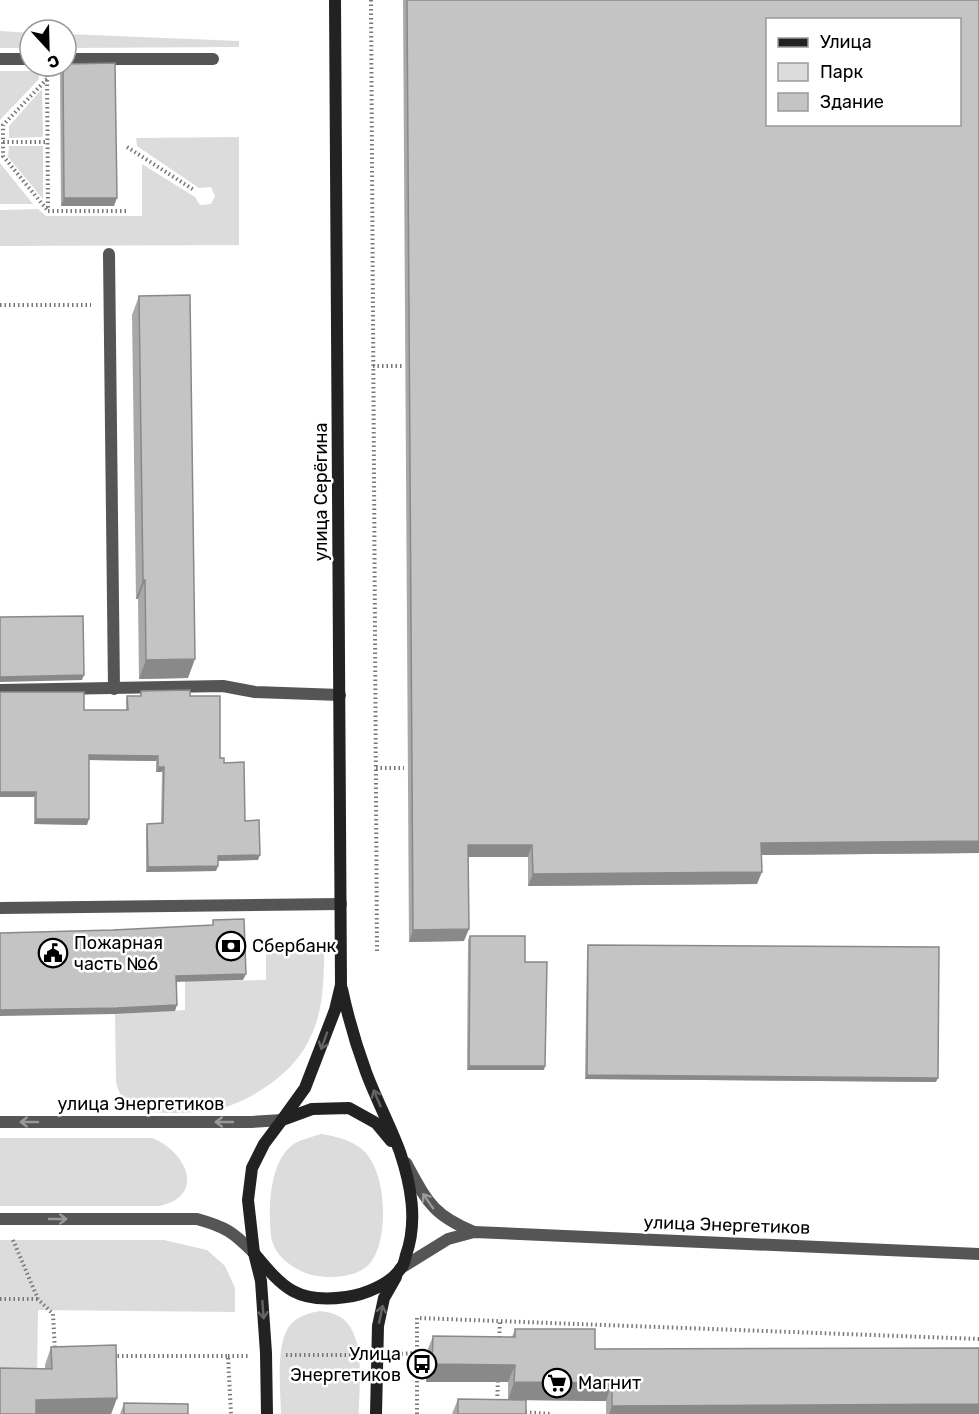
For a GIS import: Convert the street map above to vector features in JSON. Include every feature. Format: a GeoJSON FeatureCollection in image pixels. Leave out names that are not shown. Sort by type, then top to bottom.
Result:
{"type":"FeatureCollection","features":[{"type":"Feature","properties":{"kind":"main road","name":"улица Серёгина"},"geometry":{"type":"LineString","coordinates":[[335,0],[341,985]]}},
{"type":"Feature","properties":{"kind":"main road"},"geometry":{"type":"LineString","coordinates":[[267,1414],[261,1281],[254,1253],[248,1200],[252,1168],[264,1144],[305,1088],[335,1010],[341,985]]}},
{"type":"Feature","properties":{"kind":"main road"},"geometry":{"type":"LineString","coordinates":[[341,985],[350,1025],[366,1074],[400,1151],[409,1182],[413,1216],[409,1247],[401,1268],[384,1298],[378,1326],[376,1414]]}},
{"type":"Feature","properties":{"kind":"main road"},"geometry":{"type":"LineString","coordinates":[[282,1120],[312,1109],[349,1108],[376,1124],[400,1151]]}},
{"type":"Feature","properties":{"kind":"main road"},"geometry":{"type":"LineString","coordinates":[[254,1253],[276,1279],[297,1295],[330,1300],[358,1296],[381,1285],[401,1268]]}},
{"type":"Feature","properties":{"kind":"street"},"geometry":{"type":"LineString","coordinates":[[78,59],[213,58]]}},
{"type":"Feature","properties":{"kind":"street"},"geometry":{"type":"LineString","coordinates":[[0,59],[18,59]]}},
{"type":"Feature","properties":{"kind":"street"},"geometry":{"type":"LineString","coordinates":[[109,254],[114,689]]}},
{"type":"Feature","properties":{"kind":"street"},"geometry":{"type":"LineString","coordinates":[[0,690],[223,686],[255,692],[340,695]]}},
{"type":"Feature","properties":{"kind":"street"},"geometry":{"type":"LineString","coordinates":[[0,908],[340,904]]}},
{"type":"Feature","properties":{"kind":"street","name":"улица Энергетиков"},"geometry":{"type":"LineString","coordinates":[[0,1122],[282,1120]]}},
{"type":"Feature","properties":{"kind":"street"},"geometry":{"type":"LineString","coordinates":[[400,1151],[434,1209],[449,1222],[474,1232]]}},
{"type":"Feature","properties":{"kind":"street"},"geometry":{"type":"LineString","coordinates":[[0,1219],[197,1219],[223,1227],[236,1234],[254,1253]]}},
{"type":"Feature","properties":{"kind":"street"},"geometry":{"type":"LineString","coordinates":[[401,1268],[448,1239],[474,1232]]}},
{"type":"Feature","properties":{"kind":"street","name":"улица Энергетиков"},"geometry":{"type":"LineString","coordinates":[[474,1232],[979,1254]]}},
{"type":"Feature","properties":{"kind":"path"},"geometry":{"type":"LineString","coordinates":[[371,0],[377,951]]}},
{"type":"Feature","properties":{"kind":"path"},"geometry":{"type":"LineString","coordinates":[[47,79],[1,125],[3,142],[1,156],[48,211],[127,211]]}},
{"type":"Feature","properties":{"kind":"path"},"geometry":{"type":"LineString","coordinates":[[47,79],[48,211]]}},
{"type":"Feature","properties":{"kind":"path"},"geometry":{"type":"LineString","coordinates":[[3,142],[47,142]]}},
{"type":"Feature","properties":{"kind":"path"},"geometry":{"type":"LineString","coordinates":[[127,147],[194,190]]}},
{"type":"Feature","properties":{"kind":"path"},"geometry":{"type":"LineString","coordinates":[[0,305],[109,305]]}},
{"type":"Feature","properties":{"kind":"path"},"geometry":{"type":"LineString","coordinates":[[373,366],[402,366]]}},
{"type":"Feature","properties":{"kind":"path"},"geometry":{"type":"LineString","coordinates":[[376,768],[404,768]]}},
{"type":"Feature","properties":{"kind":"path"},"geometry":{"type":"LineString","coordinates":[[13,1240],[38,1299],[53,1314],[56,1356]]}},
{"type":"Feature","properties":{"kind":"path"},"geometry":{"type":"LineString","coordinates":[[0,1299],[38,1299]]}},
{"type":"Feature","properties":{"kind":"path"},"geometry":{"type":"LineString","coordinates":[[417,1414],[417,1318],[979,1339]]}},
{"type":"Feature","properties":{"kind":"path"},"geometry":{"type":"LineString","coordinates":[[499,1344],[500,1322]]}},
{"type":"Feature","properties":{"kind":"path"},"geometry":{"type":"LineString","coordinates":[[284,1355],[357,1355]]}},
{"type":"Feature","properties":{"kind":"path"},"geometry":{"type":"LineString","coordinates":[[102,1356],[228,1356],[231,1414]]}},
{"type":"Feature","properties":{"kind":"path"},"geometry":{"type":"LineString","coordinates":[[497,1412],[498,1378]]}},
{"type":"Feature","properties":{"kind":"path"},"geometry":{"type":"LineString","coordinates":[[519,1412],[552,1414]]}},
{"type":"Feature","properties":{"kind":"green space"},"geometry":{"type":"Polygon","coordinates":[[[0,31],[18,32],[18,48],[0,48],[0,31]]]}},
{"type":"Feature","properties":{"kind":"green space"},"geometry":{"type":"Polygon","coordinates":[[[78,34],[239,41],[239,47],[78,48],[78,34]]]}},
{"type":"Feature","properties":{"kind":"green space"},"geometry":{"type":"Polygon","coordinates":[[[0,71],[18,71],[18,78],[39,78],[39,79],[0,120],[0,71]]]}},
{"type":"Feature","properties":{"kind":"green space"},"geometry":{"type":"Polygon","coordinates":[[[42,89],[43,137],[9,138],[9,126],[42,89]]]}},
{"type":"Feature","properties":{"kind":"green space"},"geometry":{"type":"Polygon","coordinates":[[[239,137],[239,245],[0,246],[0,210],[38,209],[46,216],[142,216],[142,164],[195,197],[200,205],[211,204],[215,196],[211,187],[199,188],[137,146],[136,138],[239,137]]]}},
{"type":"Feature","properties":{"kind":"green space"},"geometry":{"type":"Polygon","coordinates":[[[9,146],[43,146],[43,199],[8,157],[9,146]]]}},
{"type":"Feature","properties":{"kind":"green space"},"geometry":{"type":"Polygon","coordinates":[[[0,163],[33,204],[0,204],[0,163]]]}},
{"type":"Feature","properties":{"kind":"green space"},"geometry":{"type":"Polygon","coordinates":[[[185,926],[212,981],[266,980],[266,953],[324,952],[323,990],[319,1014],[304,1049],[290,1067],[281,1076],[251,1096],[229,1106],[210,1110],[184,1113],[146,1111],[127,1102],[117,1087],[115,1014],[185,1010],[185,926]]]}},
{"type":"Feature","properties":{"kind":"green space"},"geometry":{"type":"Polygon","coordinates":[[[321,1134],[350,1142],[368,1156],[375,1169],[383,1202],[381,1236],[371,1262],[358,1272],[341,1276],[318,1276],[299,1270],[281,1256],[274,1247],[271,1236],[270,1199],[280,1161],[295,1143],[321,1134]]]}},
{"type":"Feature","properties":{"kind":"green space"},"geometry":{"type":"Polygon","coordinates":[[[0,1138],[152,1138],[164,1144],[182,1163],[187,1184],[183,1193],[174,1201],[159,1206],[0,1206],[0,1138]]]}},
{"type":"Feature","properties":{"kind":"green space"},"geometry":{"type":"Polygon","coordinates":[[[0,1240],[164,1240],[207,1250],[225,1266],[235,1288],[235,1312],[38,1310],[37,1380],[0,1380],[0,1240]]]}},
{"type":"Feature","properties":{"kind":"green space"},"geometry":{"type":"Polygon","coordinates":[[[320,1311],[332,1313],[345,1321],[357,1343],[360,1373],[359,1414],[281,1414],[280,1365],[283,1340],[293,1322],[320,1311]]]}},
{"type":"Feature","properties":{"kind":"building"},"geometry":{"type":"Polygon","coordinates":[[[407,0],[979,0],[979,841],[761,843],[762,872],[533,874],[532,845],[468,845],[469,929],[413,930],[407,0]]]}},
{"type":"Feature","properties":{"kind":"building"},"geometry":{"type":"Polygon","coordinates":[[[115,63],[117,198],[64,198],[63,78],[78,78],[78,64],[115,63]]]}},
{"type":"Feature","properties":{"kind":"building"},"geometry":{"type":"Polygon","coordinates":[[[190,295],[195,659],[146,660],[139,296],[190,295]]]}},
{"type":"Feature","properties":{"kind":"building"},"geometry":{"type":"Polygon","coordinates":[[[83,616],[84,675],[0,677],[0,617],[83,616]]]}},
{"type":"Feature","properties":{"kind":"building"},"geometry":{"type":"Polygon","coordinates":[[[190,690],[190,696],[220,696],[220,758],[224,758],[224,763],[244,762],[245,821],[259,820],[260,855],[218,856],[218,866],[148,867],[147,824],[163,823],[164,767],[158,767],[158,756],[89,755],[89,819],[36,819],[36,792],[0,792],[0,692],[84,692],[84,710],[128,710],[127,696],[141,696],[141,691],[190,690]]]}},
{"type":"Feature","properties":{"kind":"building"},"geometry":{"type":"Polygon","coordinates":[[[244,919],[246,974],[176,976],[177,1005],[0,1010],[0,933],[213,925],[213,920],[244,919]]]}},
{"type":"Feature","properties":{"kind":"building"},"geometry":{"type":"Polygon","coordinates":[[[470,936],[525,936],[525,962],[547,962],[545,1066],[469,1066],[470,936]]]}},
{"type":"Feature","properties":{"kind":"building"},"geometry":{"type":"Polygon","coordinates":[[[588,945],[939,947],[938,1078],[587,1075],[588,945]]]}},
{"type":"Feature","properties":{"kind":"building"},"geometry":{"type":"Polygon","coordinates":[[[515,1329],[595,1329],[595,1349],[979,1348],[979,1404],[612,1406],[612,1383],[514,1382],[515,1365],[432,1364],[433,1336],[515,1337],[515,1329]]]}},
{"type":"Feature","properties":{"kind":"building"},"geometry":{"type":"Polygon","coordinates":[[[116,1345],[117,1398],[36,1400],[36,1414],[0,1414],[0,1368],[52,1369],[51,1347],[116,1345]]]}},
{"type":"Feature","properties":{"kind":"building"},"geometry":{"type":"Polygon","coordinates":[[[458,1399],[526,1400],[526,1414],[458,1414],[458,1399]]]}},
{"type":"Feature","properties":{"kind":"building"},"geometry":{"type":"Polygon","coordinates":[[[124,1403],[188,1404],[188,1414],[124,1414],[124,1403]]]}},
{"type":"Feature","properties":{"kind":"place","name":"Сбербанк"},"geometry":{"type":"Point","coordinates":[231,946]}},
{"type":"Feature","properties":{"kind":"place","name":"Пожарная часть №6"},"geometry":{"type":"Point","coordinates":[53,953]}},
{"type":"Feature","properties":{"kind":"place","name":"Улица Энергетиков"},"geometry":{"type":"Point","coordinates":[422,1364]}},
{"type":"Feature","properties":{"kind":"place","name":"Магнит"},"geometry":{"type":"Point","coordinates":[557,1383]}}]}
